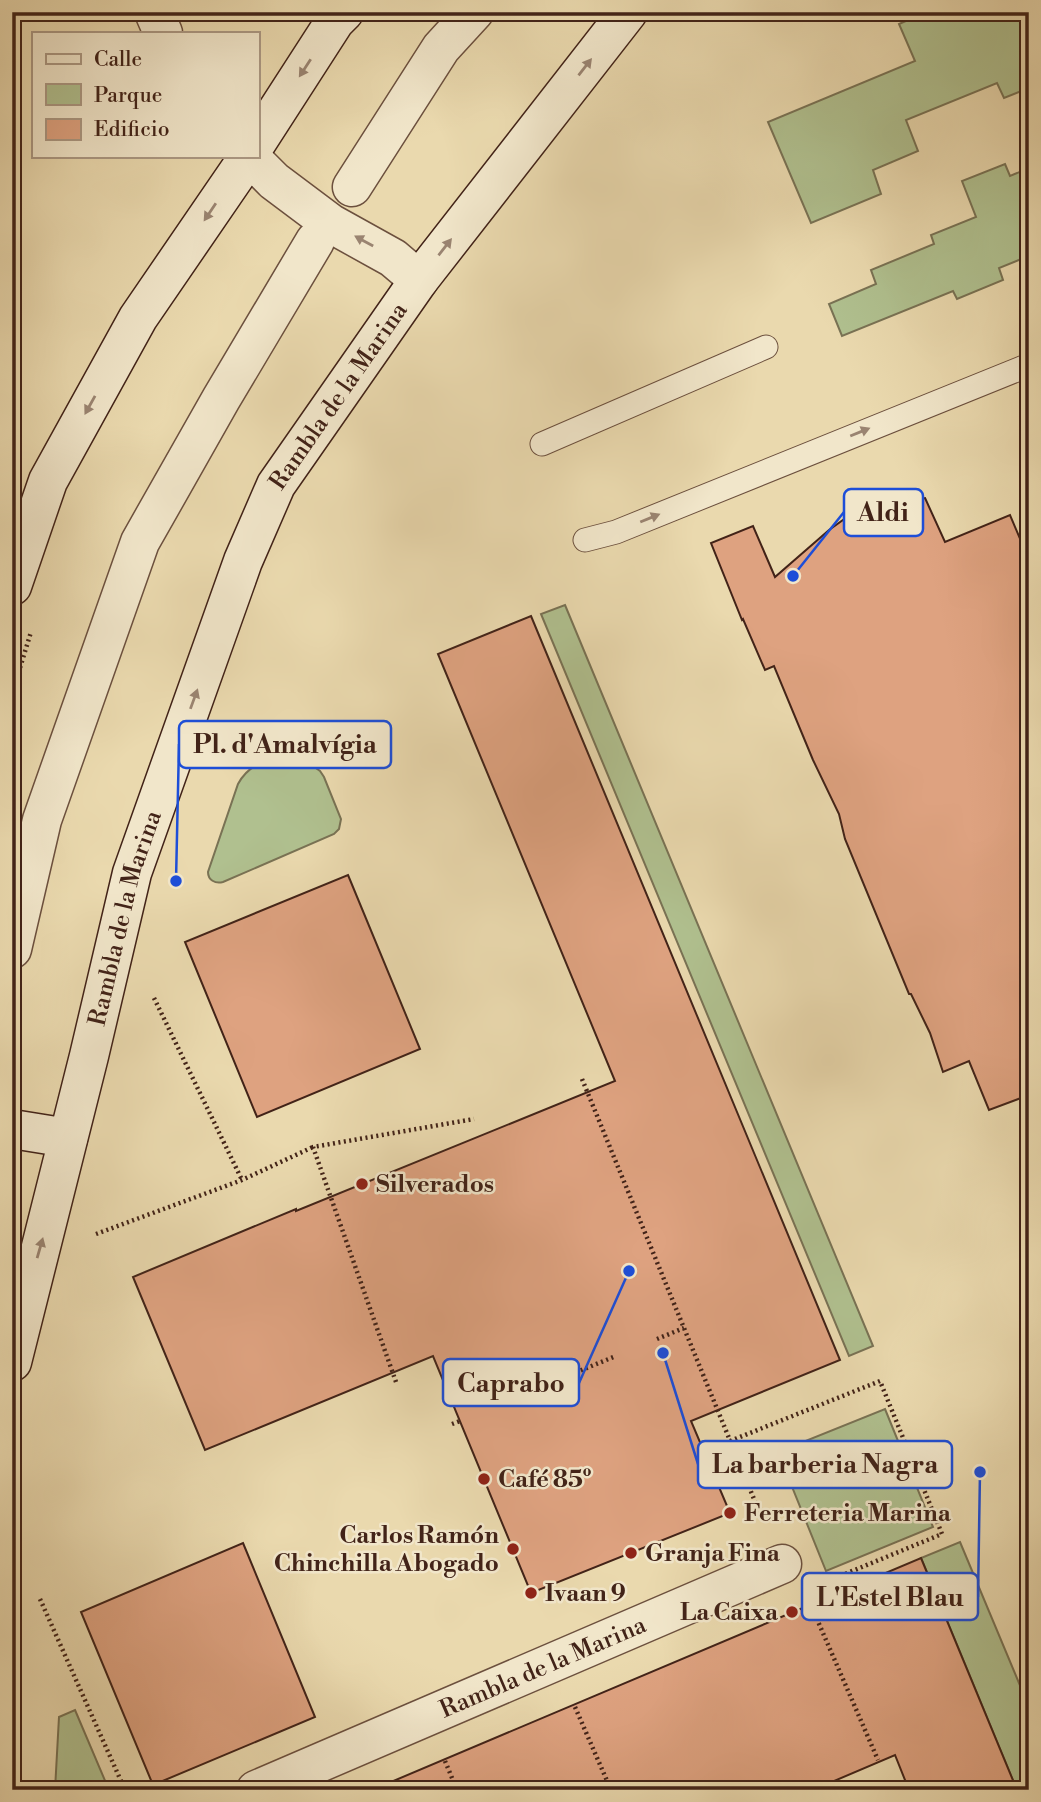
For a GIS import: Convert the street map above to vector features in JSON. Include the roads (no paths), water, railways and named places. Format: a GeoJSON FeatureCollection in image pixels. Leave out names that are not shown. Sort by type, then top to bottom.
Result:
{"type":"FeatureCollection","features":[{"type":"Feature","properties":{"kind":"street"},"geometry":{"type":"LineString","coordinates":[[154,12],[163,32]]}},
{"type":"Feature","properties":{"kind":"street"},"geometry":{"type":"LineString","coordinates":[[259,139],[335,21],[344,12]]}},
{"type":"Feature","properties":{"kind":"street"},"geometry":{"type":"LineString","coordinates":[[352,187],[441,48],[474,12]]}},
{"type":"Feature","properties":{"kind":"street","name":"Rambla de la Marina"},"geometry":{"type":"LineString","coordinates":[[12,1362],[132,873],[243,561],[276,485],[419,280],[628,12]]}},
{"type":"Feature","properties":{"kind":"street","name":"Rambla de la Marina"},"geometry":{"type":"LineString","coordinates":[[12,586],[48,481],[115,358],[138,318],[248,158]]}},
{"type":"Feature","properties":{"kind":"street","name":"Rambla de la Marina"},"geometry":{"type":"LineString","coordinates":[[251,158],[274,181],[330,223],[393,258],[419,280]]}},
{"type":"Feature","properties":{"kind":"street"},"geometry":{"type":"LineString","coordinates":[[12,949],[42,820],[140,542],[315,241]]}},
{"type":"Feature","properties":{"kind":"street"},"geometry":{"type":"LineString","coordinates":[[12,1129],[68,1138]]}},
{"type":"Feature","properties":{"kind":"street","name":"Rambla de la Marina"},"geometry":{"type":"LineString","coordinates":[[256,1790],[555,1661],[793,1577]]}},
{"type":"Feature","properties":{"kind":"lane"},"geometry":{"type":"LineString","coordinates":[[542,444],[766,346]]}},
{"type":"Feature","properties":{"kind":"lane"},"geometry":{"type":"LineString","coordinates":[[585,540],[616,532],[1029,365]]}},
{"type":"Feature","properties":{"kind":"place","name":"Aldi"},"geometry":{"type":"Point","coordinates":[793,576]}},
{"type":"Feature","properties":{"kind":"place","name":"Pl. d'Amalvígia"},"geometry":{"type":"Point","coordinates":[176,881]}},
{"type":"Feature","properties":{"kind":"place","name":"Silverados"},"geometry":{"type":"Point","coordinates":[362,1184]}},
{"type":"Feature","properties":{"kind":"place","name":"Caprabo"},"geometry":{"type":"Point","coordinates":[629,1271]}},
{"type":"Feature","properties":{"kind":"place","name":"La barberia Nagra"},"geometry":{"type":"Point","coordinates":[663,1353]}},
{"type":"Feature","properties":{"kind":"place","name":"L'Estel Blau"},"geometry":{"type":"Point","coordinates":[980,1472]}},
{"type":"Feature","properties":{"kind":"place","name":"Café 85º"},"geometry":{"type":"Point","coordinates":[484,1479]}},
{"type":"Feature","properties":{"kind":"place","name":"Ferreteria Marina"},"geometry":{"type":"Point","coordinates":[730,1513]}},
{"type":"Feature","properties":{"kind":"place","name":"Carlos Ramón Chinchilla Abogado"},"geometry":{"type":"Point","coordinates":[513,1549]}},
{"type":"Feature","properties":{"kind":"place","name":"Granja Fina"},"geometry":{"type":"Point","coordinates":[631,1553]}},
{"type":"Feature","properties":{"kind":"place","name":"Ivaan 9"},"geometry":{"type":"Point","coordinates":[531,1593]}},
{"type":"Feature","properties":{"kind":"place","name":"La Caixa"},"geometry":{"type":"Point","coordinates":[792,1612]}}]}
